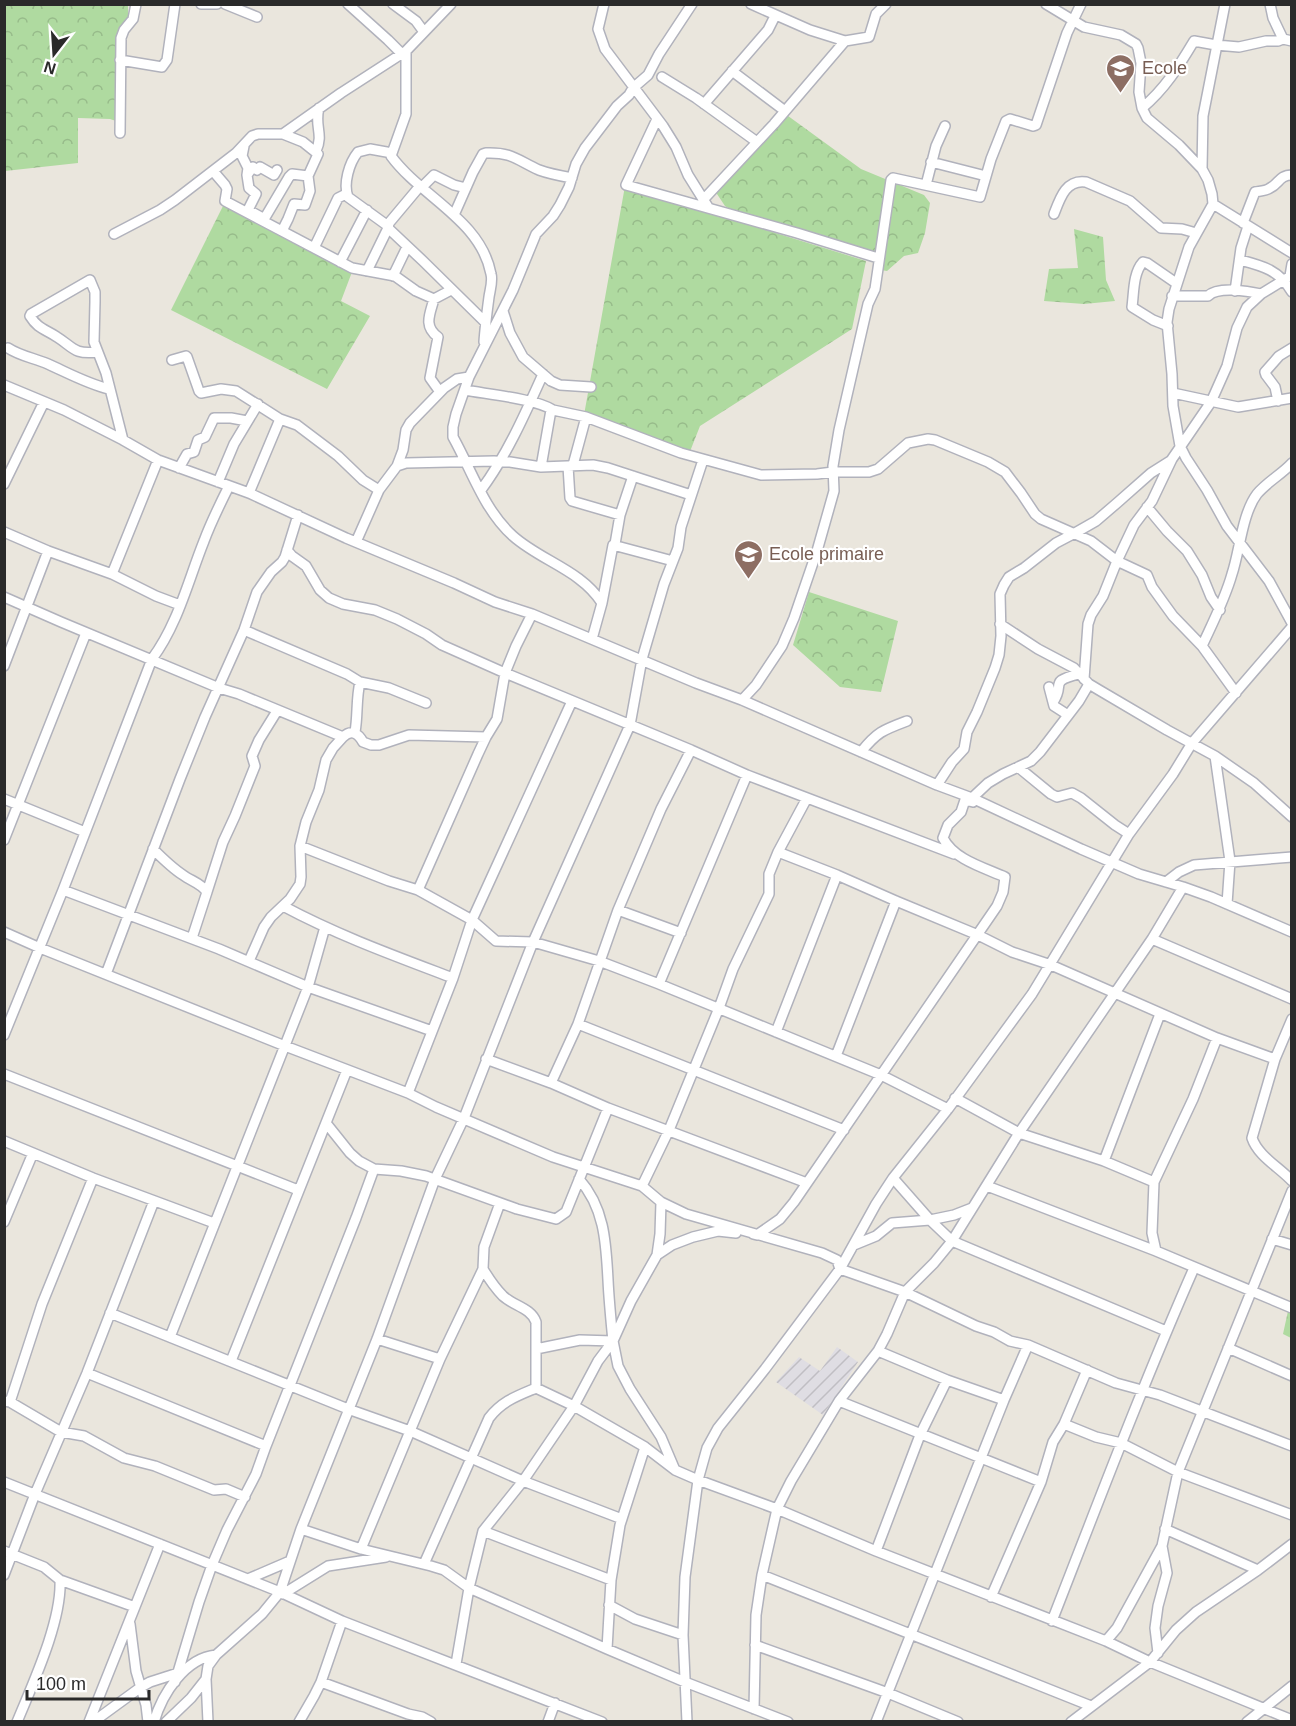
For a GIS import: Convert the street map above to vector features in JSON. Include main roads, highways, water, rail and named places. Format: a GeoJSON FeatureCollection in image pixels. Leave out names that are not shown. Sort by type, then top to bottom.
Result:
{"type":"FeatureCollection","features":[{"type":"Feature","properties":{"kind":"place","name":"Ecole"},"geometry":{"type":"Point","coordinates":[1121,94]}},
{"type":"Feature","properties":{"kind":"place","name":"Ecole primaire"},"geometry":{"type":"Point","coordinates":[748,580]}}]}
